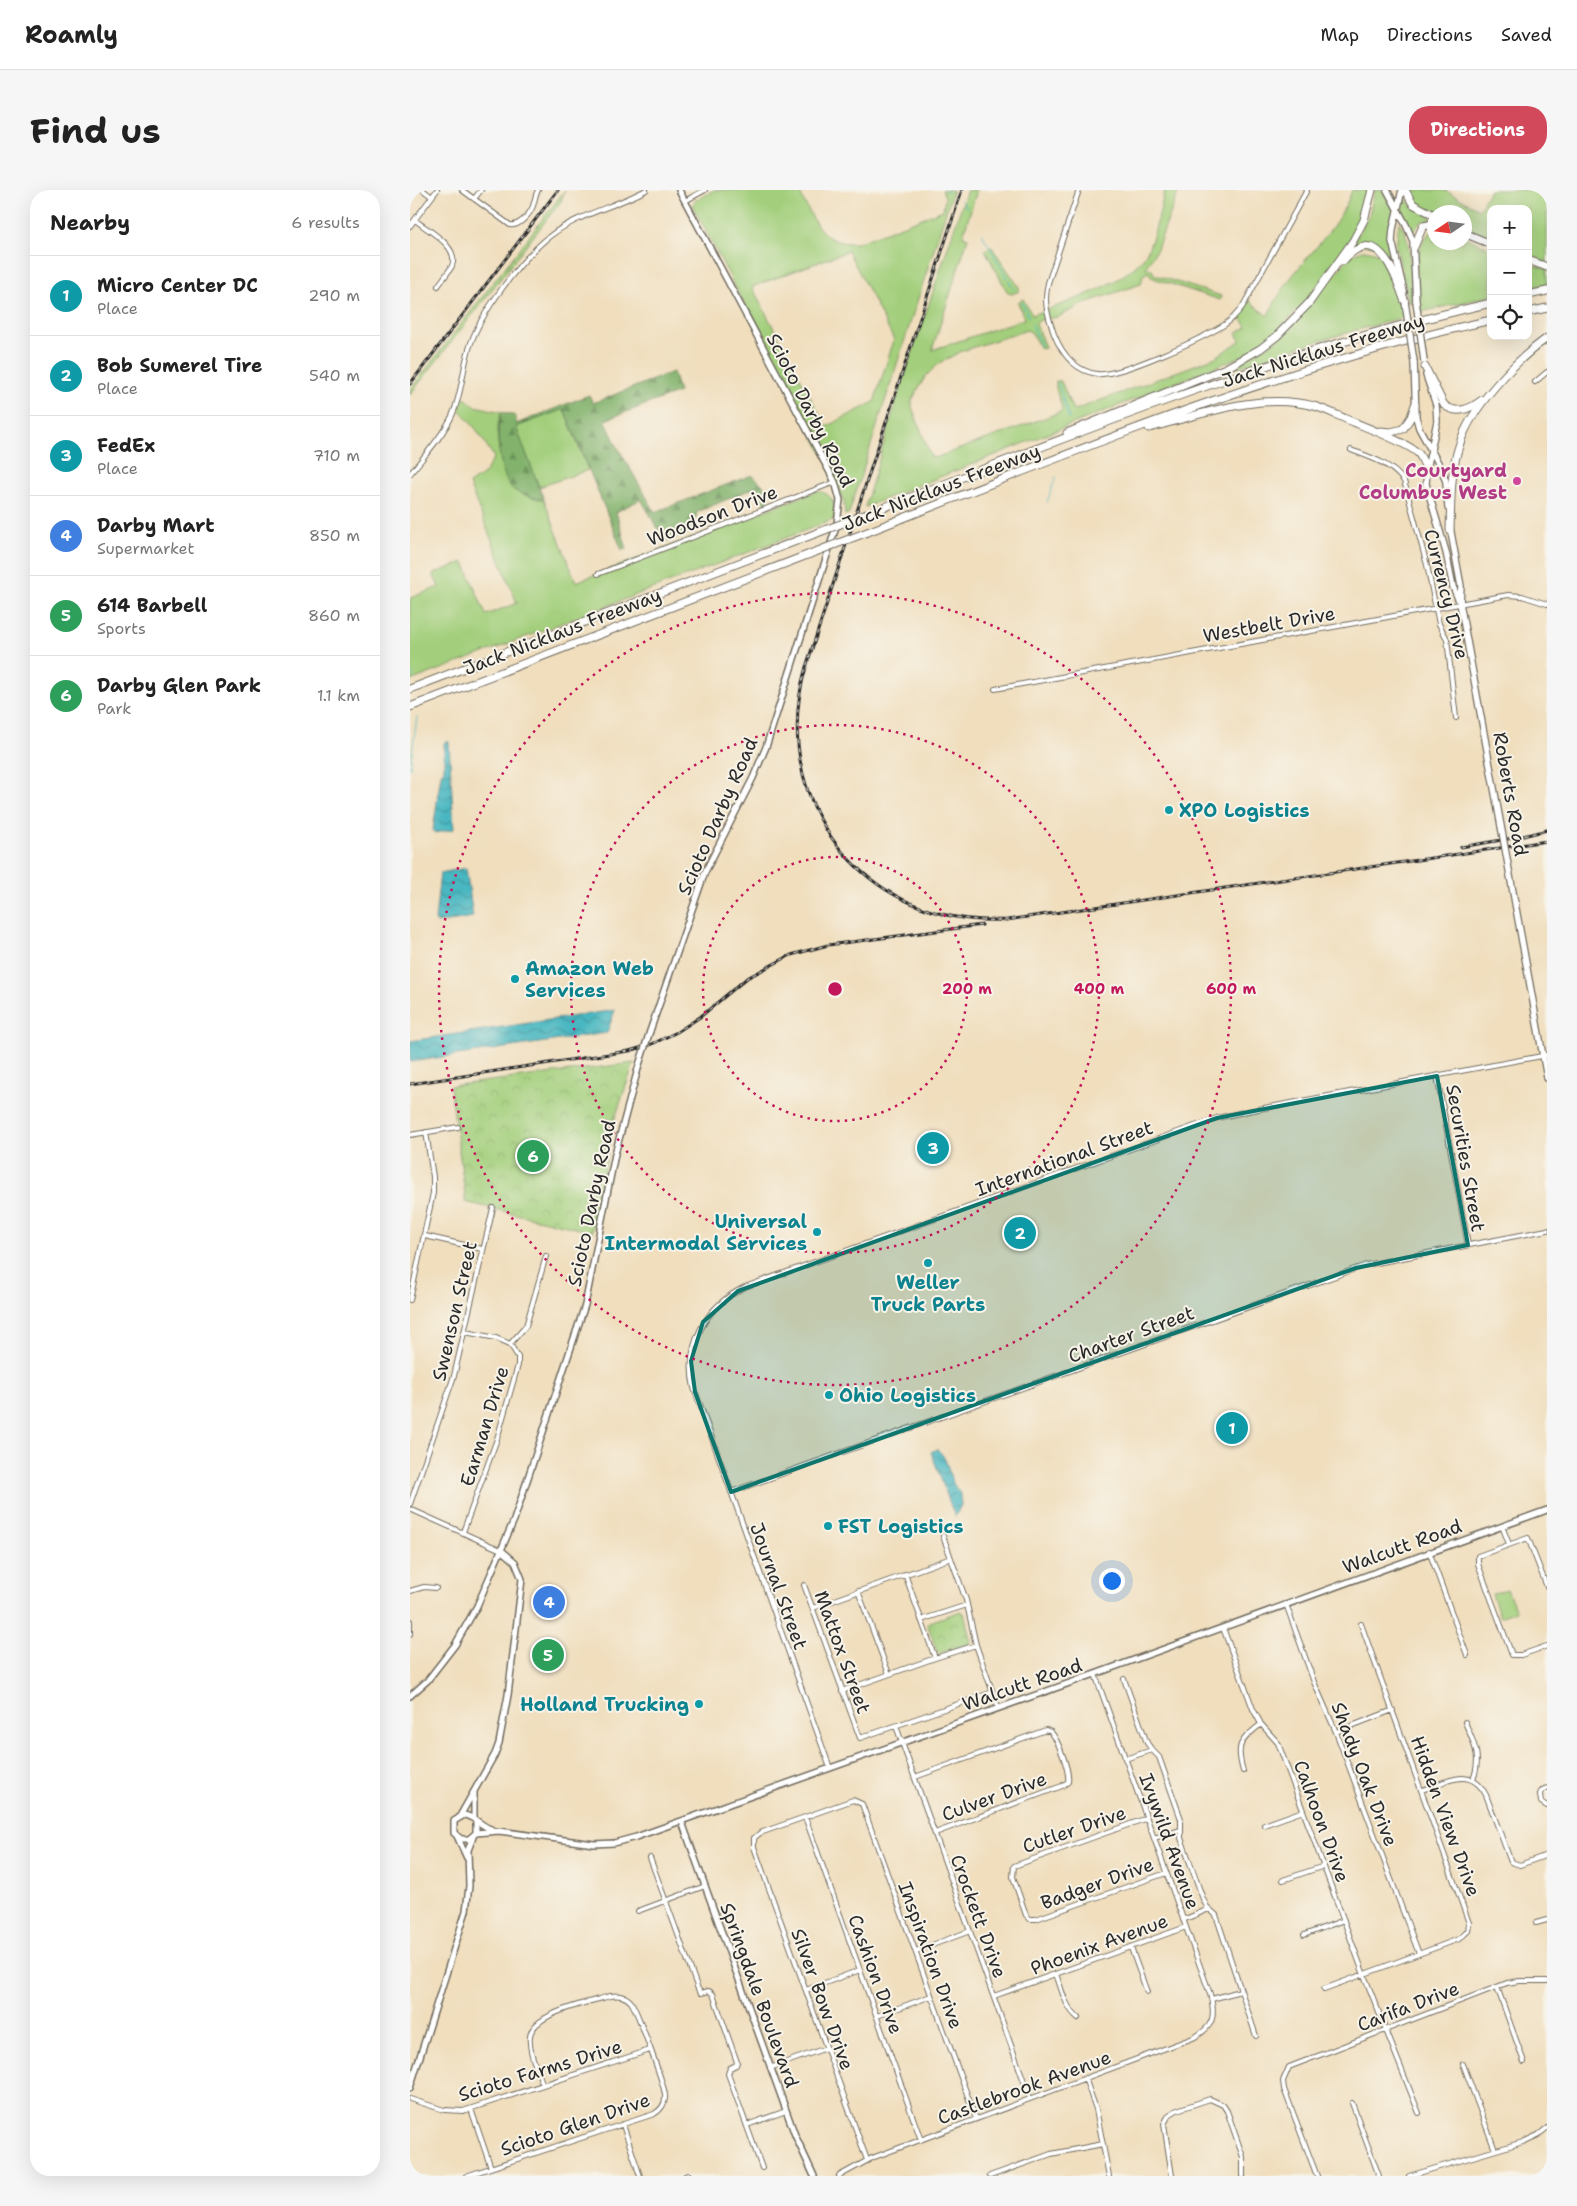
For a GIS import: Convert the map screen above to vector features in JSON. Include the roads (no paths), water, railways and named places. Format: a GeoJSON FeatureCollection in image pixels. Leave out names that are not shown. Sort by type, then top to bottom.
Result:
{"type":"FeatureCollection","features":[{"type":"Feature","properties":{"kind":"highway"},"geometry":{"type":"LineString","coordinates":[[1038,448],[1117,411],[1226,368],[1277,336],[1299,315],[1333,270],[1364,220],[1372,190]]}},
{"type":"Feature","properties":{"kind":"highway"},"geometry":{"type":"LineString","coordinates":[[1404,190],[1413,204],[1427,211]]}},
{"type":"Feature","properties":{"kind":"highway"},"geometry":{"type":"LineString","coordinates":[[1414,248],[1423,226],[1427,225]]}},
{"type":"Feature","properties":{"kind":"highway"},"geometry":{"type":"LineString","coordinates":[[1472,236],[1487,242]]}},
{"type":"Feature","properties":{"kind":"highway"},"geometry":{"type":"LineString","coordinates":[[1333,270],[1356,249],[1365,247],[1376,249],[1383,254],[1391,266],[1405,302]]}},
{"type":"Feature","properties":{"kind":"highway"},"geometry":{"type":"LineString","coordinates":[[1532,261],[1547,267]]}},
{"type":"Feature","properties":{"kind":"highway"},"geometry":{"type":"LineString","coordinates":[[1532,294],[1547,291]]}},
{"type":"Feature","properties":{"kind":"highway","name":"Jack Nicklaus Freeway"},"geometry":{"type":"LineString","coordinates":[[410,689],[1206,385],[1314,349],[1401,324],[1487,304]]}},
{"type":"Feature","properties":{"kind":"highway"},"geometry":{"type":"LineString","coordinates":[[1532,311],[1547,308]]}},
{"type":"Feature","properties":{"kind":"highway","name":"Jack Nicklaus Freeway"},"geometry":{"type":"LineString","coordinates":[[410,707],[1209,402],[1317,366],[1404,341],[1487,321]]}},
{"type":"Feature","properties":{"kind":"highway"},"geometry":{"type":"LineString","coordinates":[[1450,530],[1451,486],[1460,443],[1486,398],[1520,360],[1547,338]]}},
{"type":"Feature","properties":{"kind":"highway"},"geometry":{"type":"LineString","coordinates":[[1424,364],[1444,405],[1448,408],[1454,410],[1468,409],[1486,398]]}},
{"type":"Feature","properties":{"kind":"highway"},"geometry":{"type":"LineString","coordinates":[[1110,439],[1219,410],[1265,402],[1299,404],[1315,407],[1375,430],[1420,454],[1427,469]]}},
{"type":"Feature","properties":{"kind":"highway"},"geometry":{"type":"LineString","coordinates":[[1375,430],[1390,432],[1403,429],[1411,417],[1415,406]]}},
{"type":"Feature","properties":{"kind":"main road","name":"Scioto Darby Road"},"geometry":{"type":"LineString","coordinates":[[410,1696],[427,1681],[455,1645],[477,1606],[514,1520],[585,1305],[615,1154],[650,1031],[705,872],[753,778],[770,736],[837,524],[840,500],[835,482],[679,190]]}},
{"type":"Feature","properties":{"kind":"main road","name":"Roberts Road"},"geometry":{"type":"LineString","coordinates":[[1387,190],[1409,230],[1414,248],[1413,283],[1424,364],[1437,413],[1437,428],[1427,469],[1428,495],[1441,532],[1453,587],[1460,604],[1545,1056],[1547,1078]]}},
{"type":"Feature","properties":{"kind":"main road","name":"Roberts Road"},"geometry":{"type":"LineString","coordinates":[[1404,190],[1393,230],[1393,251],[1405,302],[1414,362],[1415,406],[1418,422],[1444,476],[1450,530],[1461,586],[1460,604]]}},
{"type":"Feature","properties":{"kind":"main road","name":"Walcutt Road"},"geometry":{"type":"LineString","coordinates":[[474,1835],[499,1831],[604,1844],[614,1843],[682,1822],[1547,1510]]}},
{"type":"Feature","properties":{"kind":"main road"},"geometry":{"type":"LineString","coordinates":[[468,1861],[453,1825],[466,1809],[474,1789],[495,1754],[499,1743],[520,1600],[520,1572],[510,1556],[501,1550]]}},
{"type":"Feature","properties":{"kind":"main road"},"geometry":{"type":"LineString","coordinates":[[410,2088],[466,1911],[470,1886],[469,1843],[474,1835],[475,1820],[474,1789]]}},
{"type":"Feature","properties":{"kind":"main road"},"geometry":{"type":"LineString","coordinates":[[460,1816],[468,1815],[475,1820]]}},
{"type":"Feature","properties":{"kind":"main road","name":"Walcutt Road"},"geometry":{"type":"LineString","coordinates":[[475,1820],[499,1831]]}},
{"type":"Feature","properties":{"kind":"main road","name":"Springdale Boulevard"},"geometry":{"type":"LineString","coordinates":[[682,1822],[786,2111],[805,2161],[814,2176]]}},
{"type":"Feature","properties":{"kind":"main road"},"geometry":{"type":"LineString","coordinates":[[457,1836],[465,1840],[474,1835]]}},
{"type":"Feature","properties":{"kind":"street"},"geometry":{"type":"LineString","coordinates":[[423,190],[432,197]]}},
{"type":"Feature","properties":{"kind":"street"},"geometry":{"type":"LineString","coordinates":[[410,226],[437,190]]}},
{"type":"Feature","properties":{"kind":"street"},"geometry":{"type":"LineString","coordinates":[[462,190],[510,225],[517,225],[530,210],[538,190]]}},
{"type":"Feature","properties":{"kind":"street"},"geometry":{"type":"LineString","coordinates":[[474,199],[481,190]]}},
{"type":"Feature","properties":{"kind":"street"},"geometry":{"type":"LineString","coordinates":[[410,474],[438,438],[451,417],[460,396],[469,350],[477,328],[524,262],[551,236],[568,224],[626,201],[646,190]]}},
{"type":"Feature","properties":{"kind":"street"},"geometry":{"type":"LineString","coordinates":[[685,201],[705,190]]}},
{"type":"Feature","properties":{"kind":"street"},"geometry":{"type":"LineString","coordinates":[[1079,190],[1048,283],[1045,305],[1061,350],[1076,366],[1091,372],[1109,374],[1134,366],[1218,329],[1232,320],[1243,306],[1307,190]]}},
{"type":"Feature","properties":{"kind":"street"},"geometry":{"type":"LineString","coordinates":[[414,220],[448,246],[452,253],[452,265],[438,286]]}},
{"type":"Feature","properties":{"kind":"street"},"geometry":{"type":"LineString","coordinates":[[1535,382],[1547,372]]}},
{"type":"Feature","properties":{"kind":"street","name":"Currency Drive"},"geometry":{"type":"LineString","coordinates":[[1351,450],[1395,470],[1404,481],[1439,624],[1448,647],[1456,718]]}},
{"type":"Feature","properties":{"kind":"street","name":"Woodson Drive"},"geometry":{"type":"LineString","coordinates":[[598,574],[835,482]]}},
{"type":"Feature","properties":{"kind":"street","name":"Westbelt Drive"},"geometry":{"type":"LineString","coordinates":[[995,689],[1508,595],[1522,596],[1547,604]]}},
{"type":"Feature","properties":{"kind":"street","name":"International Street"},"geometry":{"type":"LineString","coordinates":[[702,1413],[695,1392],[691,1369],[692,1354],[697,1336],[703,1322],[716,1307],[726,1298],[745,1287],[1217,1118],[1248,1110],[1545,1056]]}},
{"type":"Feature","properties":{"kind":"street","name":"Securities Street"},"geometry":{"type":"LineString","coordinates":[[1437,1076],[1468,1245]]}},
{"type":"Feature","properties":{"kind":"street"},"geometry":{"type":"LineString","coordinates":[[410,1134],[458,1127]]}},
{"type":"Feature","properties":{"kind":"street"},"geometry":{"type":"LineString","coordinates":[[410,1300],[433,1192],[433,1177],[426,1132]]}},
{"type":"Feature","properties":{"kind":"street","name":"Swenson Street"},"geometry":{"type":"LineString","coordinates":[[410,1504],[454,1376],[493,1208]]}},
{"type":"Feature","properties":{"kind":"street","name":"Charter Street"},"geometry":{"type":"LineString","coordinates":[[732,1492],[1356,1268],[1376,1262],[1547,1230]]}},
{"type":"Feature","properties":{"kind":"street"},"geometry":{"type":"LineString","coordinates":[[425,1236],[482,1249]]}},
{"type":"Feature","properties":{"kind":"street"},"geometry":{"type":"LineString","coordinates":[[510,1344],[526,1326],[546,1256]]}},
{"type":"Feature","properties":{"kind":"street","name":"Earman Drive"},"geometry":{"type":"LineString","coordinates":[[463,1532],[488,1464],[517,1373],[518,1357],[510,1344],[496,1338],[465,1332]]}},
{"type":"Feature","properties":{"kind":"street","name":"Journal Street"},"geometry":{"type":"LineString","coordinates":[[702,1413],[830,1768]]}},
{"type":"Feature","properties":{"kind":"street"},"geometry":{"type":"LineString","coordinates":[[410,1509],[501,1550]]}},
{"type":"Feature","properties":{"kind":"street"},"geometry":{"type":"LineString","coordinates":[[1502,1526],[1508,1544]]}},
{"type":"Feature","properties":{"kind":"street"},"geometry":{"type":"LineString","coordinates":[[943,1536],[967,1605],[976,1646],[998,1707]]}},
{"type":"Feature","properties":{"kind":"street"},"geometry":{"type":"LineString","coordinates":[[1547,1587],[1529,1539],[1524,1538],[1481,1554],[1477,1560],[1510,1652],[1514,1656],[1547,1646]]}},
{"type":"Feature","properties":{"kind":"street"},"geometry":{"type":"LineString","coordinates":[[1429,1551],[1467,1655]]}},
{"type":"Feature","properties":{"kind":"street"},"geometry":{"type":"LineString","coordinates":[[813,1608],[951,1558]]}},
{"type":"Feature","properties":{"kind":"street"},"geometry":{"type":"LineString","coordinates":[[905,1574],[935,1658]]}},
{"type":"Feature","properties":{"kind":"street","name":"Mattox Street"},"geometry":{"type":"LineString","coordinates":[[804,1585],[859,1737],[861,1739],[896,1726]]}},
{"type":"Feature","properties":{"kind":"street"},"geometry":{"type":"LineString","coordinates":[[410,1591],[424,1587],[436,1588]]}},
{"type":"Feature","properties":{"kind":"street"},"geometry":{"type":"LineString","coordinates":[[858,1591],[889,1674]]}},
{"type":"Feature","properties":{"kind":"street","name":"Shady Oak Drive"},"geometry":{"type":"LineString","coordinates":[[1286,1604],[1314,1682],[1336,1732],[1419,1954]]}},
{"type":"Feature","properties":{"kind":"street"},"geometry":{"type":"LineString","coordinates":[[921,1620],[967,1605]]}},
{"type":"Feature","properties":{"kind":"street"},"geometry":{"type":"LineString","coordinates":[[410,1621],[410,1634]]}},
{"type":"Feature","properties":{"kind":"street","name":"Hidden View Drive"},"geometry":{"type":"LineString","coordinates":[[1361,1624],[1469,1923],[1468,1931],[1459,1939],[1419,1954]]}},
{"type":"Feature","properties":{"kind":"street","name":"Calhoon Drive"},"geometry":{"type":"LineString","coordinates":[[1223,1628],[1253,1709],[1261,1724],[1273,1735],[1278,1743],[1364,1975],[1419,2112]]}},
{"type":"Feature","properties":{"kind":"street"},"geometry":{"type":"LineString","coordinates":[[842,1691],[935,1658],[976,1646]]}},
{"type":"Feature","properties":{"kind":"street","name":"Ivywild Avenue"},"geometry":{"type":"LineString","coordinates":[[1095,1674],[1212,1999],[1213,2018]]}},
{"type":"Feature","properties":{"kind":"street"},"geometry":{"type":"LineString","coordinates":[[1124,1679],[1147,1742],[1159,1756],[1181,1819],[1181,1838],[1200,1890],[1209,1909],[1216,1915],[1256,2036]]}},
{"type":"Feature","properties":{"kind":"street"},"geometry":{"type":"LineString","coordinates":[[896,1726],[993,1692]]}},
{"type":"Feature","properties":{"kind":"street"},"geometry":{"type":"LineString","coordinates":[[1336,1732],[1393,1710]]}},
{"type":"Feature","properties":{"kind":"street"},"geometry":{"type":"LineString","coordinates":[[1465,1722],[1478,1758],[1473,1780]]}},
{"type":"Feature","properties":{"kind":"street"},"geometry":{"type":"LineString","coordinates":[[1243,1771],[1239,1754],[1240,1744],[1243,1739],[1261,1724]]}},
{"type":"Feature","properties":{"kind":"street","name":"Crockett Drive"},"geometry":{"type":"LineString","coordinates":[[896,1726],[1030,2098]]}},
{"type":"Feature","properties":{"kind":"street","name":"Culver Drive"},"geometry":{"type":"LineString","coordinates":[[915,1777],[1042,1731],[1051,1732],[1056,1738],[1068,1775],[1068,1782],[1066,1784],[935,1833]]}},
{"type":"Feature","properties":{"kind":"street"},"geometry":{"type":"LineString","coordinates":[[1126,1759],[1152,1750]]}},
{"type":"Feature","properties":{"kind":"street"},"geometry":{"type":"LineString","coordinates":[[1422,1790],[1457,1778],[1473,1780],[1481,1786],[1486,1795],[1511,1862],[1520,1865],[1547,1855]]}},
{"type":"Feature","properties":{"kind":"street"},"geometry":{"type":"LineString","coordinates":[[1547,1788],[1542,1790],[1540,1794],[1542,1802],[1547,1806]]}},
{"type":"Feature","properties":{"kind":"street","name":"Inspiration Drive"},"geometry":{"type":"LineString","coordinates":[[805,1817],[853,1800],[858,1801],[865,1811],[976,2119]]}},
{"type":"Feature","properties":{"kind":"street"},"geometry":{"type":"LineString","coordinates":[[1264,1825],[1303,1811]]}},
{"type":"Feature","properties":{"kind":"street","name":"Silver Bow Drive"},"geometry":{"type":"LineString","coordinates":[[805,1817],[756,1835],[753,1842],[867,2160]]}},
{"type":"Feature","properties":{"kind":"street","name":"Cashion Drive"},"geometry":{"type":"LineString","coordinates":[[805,1817],[921,2140]]}},
{"type":"Feature","properties":{"kind":"street","name":"Cutler Drive"},"geometry":{"type":"LineString","coordinates":[[1036,1919],[1030,1920],[1026,1915],[1013,1877],[1014,1866],[1147,1818]]}},
{"type":"Feature","properties":{"kind":"street"},"geometry":{"type":"LineString","coordinates":[[1154,1838],[1181,1830]]}},
{"type":"Feature","properties":{"kind":"street"},"geometry":{"type":"LineString","coordinates":[[650,1858],[698,1989],[701,1993],[709,1991],[713,1994],[737,2062],[736,2065],[730,2068],[728,2074],[762,2168]]}},
{"type":"Feature","properties":{"kind":"street"},"geometry":{"type":"LineString","coordinates":[[1283,1880],[1324,1866]]}},
{"type":"Feature","properties":{"kind":"street","name":"Badger Drive"},"geometry":{"type":"LineString","coordinates":[[1036,1919],[1166,1873]]}},
{"type":"Feature","properties":{"kind":"street"},"geometry":{"type":"LineString","coordinates":[[638,1911],[705,1886]]}},
{"type":"Feature","properties":{"kind":"street"},"geometry":{"type":"LineString","coordinates":[[1183,1920],[1209,1909]]}},
{"type":"Feature","properties":{"kind":"street"},"geometry":{"type":"LineString","coordinates":[[1304,1935],[1344,1920]]}},
{"type":"Feature","properties":{"kind":"street"},"geometry":{"type":"LineString","coordinates":[[1536,1923],[1547,1920]]}},
{"type":"Feature","properties":{"kind":"street","name":"Phoenix Avenue"},"geometry":{"type":"LineString","coordinates":[[994,1996],[1186,1927]]}},
{"type":"Feature","properties":{"kind":"street"},"geometry":{"type":"LineString","coordinates":[[916,1951],[970,1931]]}},
{"type":"Feature","properties":{"kind":"street"},"geometry":{"type":"LineString","coordinates":[[1131,1948],[1147,1992]]}},
{"type":"Feature","properties":{"kind":"street"},"geometry":{"type":"LineString","coordinates":[[1324,1990],[1419,1954]]}},
{"type":"Feature","properties":{"kind":"street"},"geometry":{"type":"LineString","coordinates":[[806,1990],[860,1970]]}},
{"type":"Feature","properties":{"kind":"street"},"geometry":{"type":"LineString","coordinates":[[1056,1974],[1066,2004],[1078,2018]]}},
{"type":"Feature","properties":{"kind":"street","name":"Carifa Drive"},"geometry":{"type":"LineString","coordinates":[[1317,2176],[1284,2089],[1284,2074],[1289,2067],[1497,1987],[1520,1981],[1547,1981]]}},
{"type":"Feature","properties":{"kind":"street"},"geometry":{"type":"LineString","coordinates":[[1497,1987],[1524,2062]]}},
{"type":"Feature","properties":{"kind":"street"},"geometry":{"type":"LineString","coordinates":[[1212,1999],[1240,1991]]}},
{"type":"Feature","properties":{"kind":"street"},"geometry":{"type":"LineString","coordinates":[[543,2085],[531,2048],[530,2035],[536,2024],[547,2016],[610,1996],[625,1997],[635,2008],[650,2050]]}},
{"type":"Feature","properties":{"kind":"street"},"geometry":{"type":"LineString","coordinates":[[877,2016],[932,1996]]}},
{"type":"Feature","properties":{"kind":"street","name":"Castlebrook Avenue"},"geometry":{"type":"LineString","coordinates":[[839,2176],[867,2160],[1193,2038],[1204,2032],[1213,2018]]}},
{"type":"Feature","properties":{"kind":"street"},"geometry":{"type":"LineString","coordinates":[[770,2068],[826,2048]]}},
{"type":"Feature","properties":{"kind":"street","name":"Scioto Farms Drive"},"geometry":{"type":"LineString","coordinates":[[410,2098],[454,2112],[471,2109],[650,2050]]}},
{"type":"Feature","properties":{"kind":"street","name":"Scioto Glen Drive"},"geometry":{"type":"LineString","coordinates":[[466,2176],[654,2114],[663,2106],[665,2094],[650,2050]]}},
{"type":"Feature","properties":{"kind":"street"},"geometry":{"type":"LineString","coordinates":[[1463,2064],[1495,2150]]}},
{"type":"Feature","properties":{"kind":"street"},"geometry":{"type":"LineString","coordinates":[[1085,2078],[1096,2109],[1108,2176]]}},
{"type":"Feature","properties":{"kind":"street"},"geometry":{"type":"LineString","coordinates":[[1172,2176],[1164,2124],[1169,2115],[1190,2105],[1210,2099],[1223,2105],[1243,2158],[1243,2176]]}},
{"type":"Feature","properties":{"kind":"street"},"geometry":{"type":"LineString","coordinates":[[1352,2103],[1379,2176]]}},
{"type":"Feature","properties":{"kind":"street"},"geometry":{"type":"LineString","coordinates":[[471,2109],[491,2168]]}},
{"type":"Feature","properties":{"kind":"street"},"geometry":{"type":"LineString","coordinates":[[746,2125],[786,2111]]}},
{"type":"Feature","properties":{"kind":"street"},"geometry":{"type":"LineString","coordinates":[[623,2125],[640,2176]]}},
{"type":"Feature","properties":{"kind":"street"},"geometry":{"type":"LineString","coordinates":[[1409,2176],[1531,2139],[1547,2128]]}},
{"type":"Feature","properties":{"kind":"street"},"geometry":{"type":"LineString","coordinates":[[990,2176],[1051,2154],[1103,2144]]}},
{"type":"Feature","properties":{"kind":"water"},"geometry":{"type":"Polygon","coordinates":[[[449,742],[454,829],[435,833],[433,830],[441,774],[444,770],[444,743],[449,742]]]}},
{"type":"Feature","properties":{"kind":"water"},"geometry":{"type":"Polygon","coordinates":[[[466,868],[473,917],[437,923],[435,920],[440,873],[466,868]]]}},
{"type":"Feature","properties":{"kind":"water"},"geometry":{"type":"Polygon","coordinates":[[[615,1010],[607,1033],[410,1062],[410,1041],[615,1010]]]}},
{"type":"Feature","properties":{"kind":"water"},"geometry":{"type":"Polygon","coordinates":[[[937,1449],[945,1459],[953,1483],[960,1493],[961,1505],[955,1517],[931,1452],[937,1449]]]}},
{"type":"Feature","properties":{"kind":"waterway"},"geometry":{"type":"LineString","coordinates":[[961,200],[967,208]]}},
{"type":"Feature","properties":{"kind":"waterway"},"geometry":{"type":"LineString","coordinates":[[982,234],[1014,290]]}},
{"type":"Feature","properties":{"kind":"waterway"},"geometry":{"type":"LineString","coordinates":[[1022,303],[1029,317]]}},
{"type":"Feature","properties":{"kind":"waterway"},"geometry":{"type":"LineString","coordinates":[[1032,324],[1041,346]]}},
{"type":"Feature","properties":{"kind":"waterway"},"geometry":{"type":"LineString","coordinates":[[1058,383],[1069,419]]}},
{"type":"Feature","properties":{"kind":"waterway"},"geometry":{"type":"LineString","coordinates":[[1047,502],[1056,477]]}},
{"type":"Feature","properties":{"kind":"waterway"},"geometry":{"type":"LineString","coordinates":[[410,672],[413,677]]}},
{"type":"Feature","properties":{"kind":"waterway"},"geometry":{"type":"LineString","coordinates":[[410,768],[417,717]]}},
{"type":"Feature","properties":{"kind":"railway"},"geometry":{"type":"LineString","coordinates":[[410,384],[558,190]]}},
{"type":"Feature","properties":{"kind":"railway"},"geometry":{"type":"LineString","coordinates":[[962,190],[806,667],[798,707],[798,747],[806,785],[821,820],[842,852],[870,878],[903,899],[958,918],[1007,920],[1547,841]]}},
{"type":"Feature","properties":{"kind":"railway"},"geometry":{"type":"LineString","coordinates":[[1461,847],[1547,830]]}},
{"type":"Feature","properties":{"kind":"railway"},"geometry":{"type":"LineString","coordinates":[[410,1084],[629,1051],[650,1045],[677,1032],[700,1017],[747,978],[791,955],[828,945],[982,925]]}},
{"type":"Feature","properties":{"kind":"place","name":"Courtyard Columbus West"},"geometry":{"type":"Point","coordinates":[1517,481]}},
{"type":"Feature","properties":{"kind":"place","name":"XPO Logistics"},"geometry":{"type":"Point","coordinates":[1169,810]}},
{"type":"Feature","properties":{"kind":"place","name":"Amazon Web Services"},"geometry":{"type":"Point","coordinates":[515,979]}},
{"type":"Feature","properties":{"kind":"place","name":"FedEx"},"geometry":{"type":"Point","coordinates":[933,1148]}},
{"type":"Feature","properties":{"kind":"place","name":"Darby Glen Park"},"geometry":{"type":"Point","coordinates":[533,1156]}},
{"type":"Feature","properties":{"kind":"place","name":"Universal Intermodal Services"},"geometry":{"type":"Point","coordinates":[817,1232]}},
{"type":"Feature","properties":{"kind":"place","name":"Bob Sumerel Tire"},"geometry":{"type":"Point","coordinates":[1020,1233]}},
{"type":"Feature","properties":{"kind":"place","name":"Weller Truck Parts"},"geometry":{"type":"Point","coordinates":[928,1263]}},
{"type":"Feature","properties":{"kind":"place","name":"Ohio Logistics"},"geometry":{"type":"Point","coordinates":[829,1395]}},
{"type":"Feature","properties":{"kind":"place","name":"Micro Center DC"},"geometry":{"type":"Point","coordinates":[1232,1428]}},
{"type":"Feature","properties":{"kind":"place","name":"FST Logistics"},"geometry":{"type":"Point","coordinates":[828,1526]}},
{"type":"Feature","properties":{"kind":"place","name":"Darby Mart"},"geometry":{"type":"Point","coordinates":[549,1602]}},
{"type":"Feature","properties":{"kind":"place","name":"614 Barbell"},"geometry":{"type":"Point","coordinates":[548,1655]}},
{"type":"Feature","properties":{"kind":"place","name":"Holland Trucking"},"geometry":{"type":"Point","coordinates":[699,1704]}}]}
